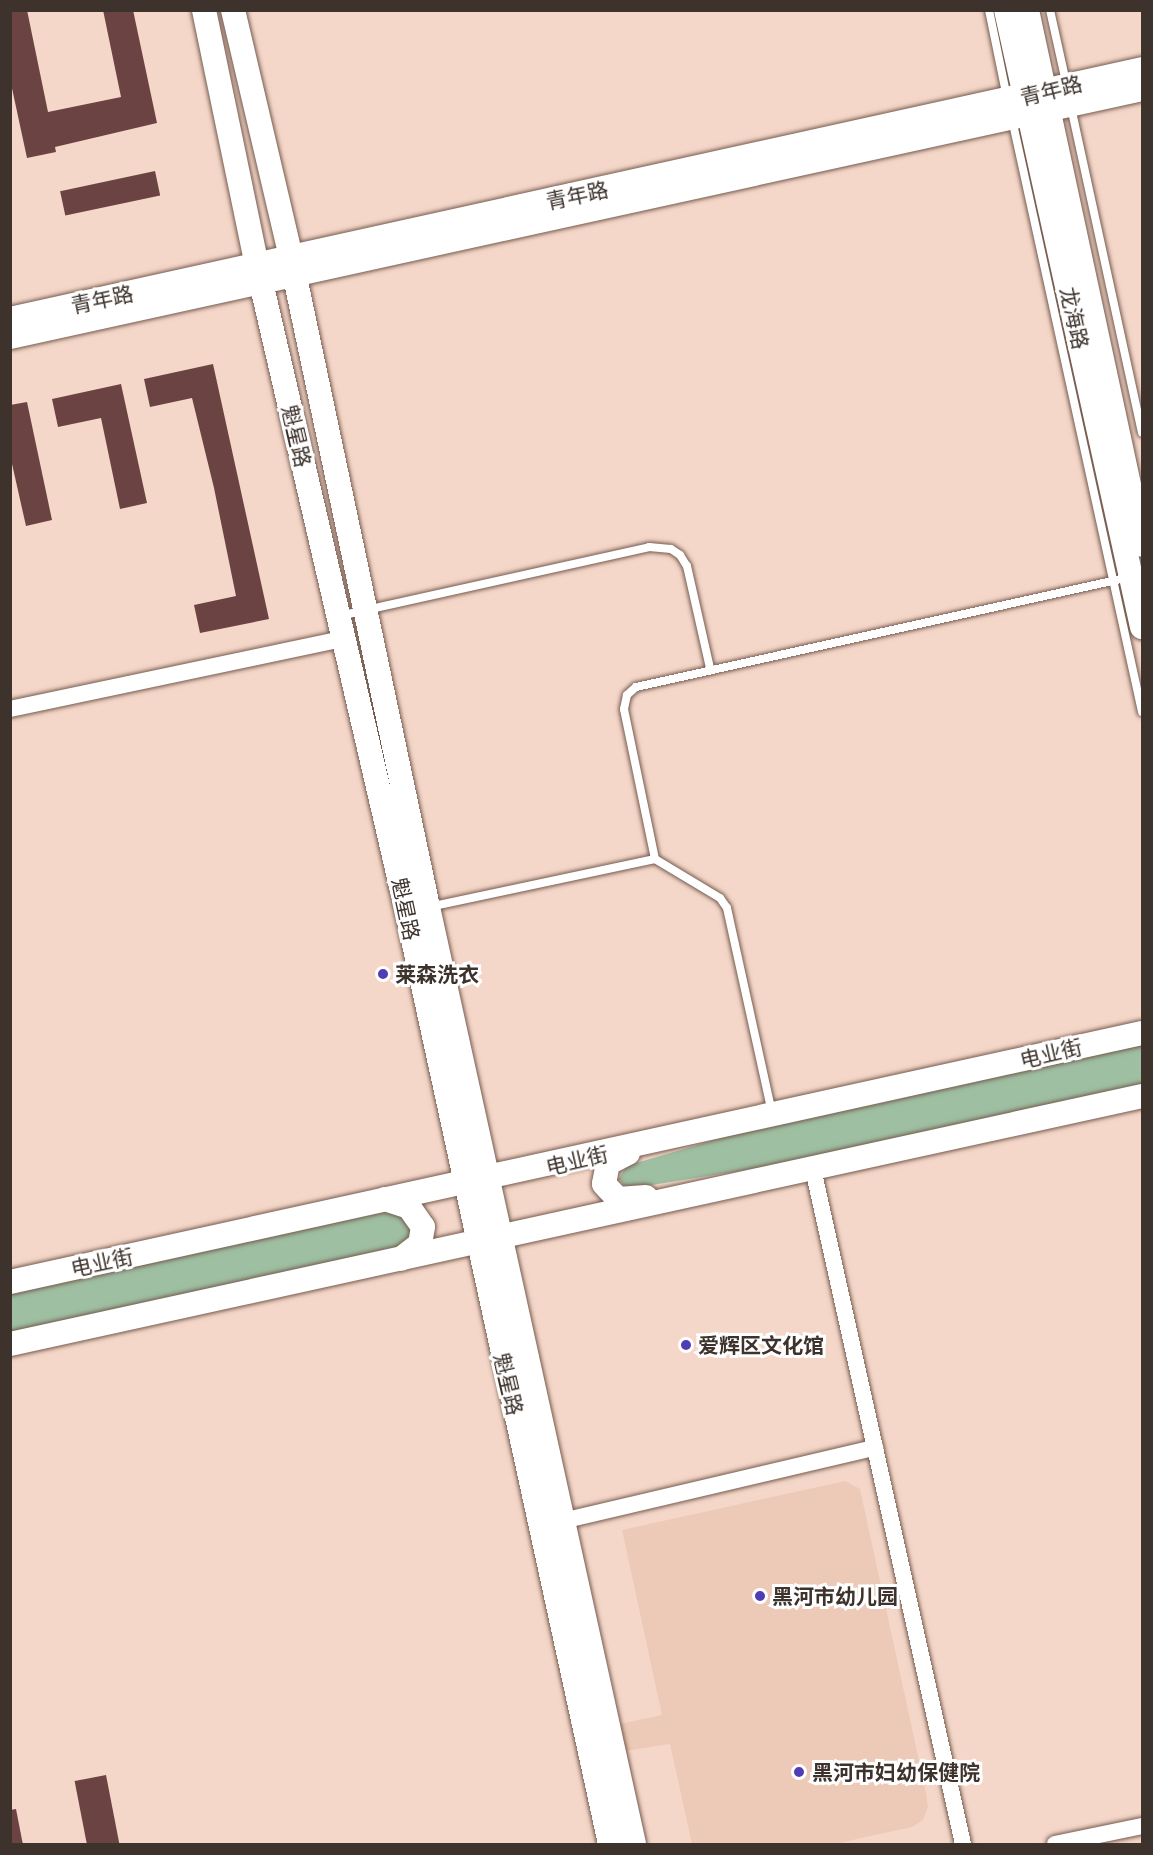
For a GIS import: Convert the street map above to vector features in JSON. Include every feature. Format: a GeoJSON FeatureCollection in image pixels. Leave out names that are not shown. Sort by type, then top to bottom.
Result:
{"type":"FeatureCollection","features":[{"type":"Feature","properties":{"kind":"street","name":"魁星路"},"geometry":{"type":"LineString","coordinates":[[204,10],[259,274],[342,627],[489,1180],[502,1238],[610,1845]]}},
{"type":"Feature","properties":{"kind":"street","name":"魁星路"},"geometry":{"type":"LineString","coordinates":[[233,10],[292,267],[364,610],[465,1185],[478,1244],[634,1845]]}},
{"type":"Feature","properties":{"kind":"street","name":"龙海路"},"geometry":{"type":"LineString","coordinates":[[1006,10],[1038,103],[1143,545]]}},
{"type":"Feature","properties":{"kind":"street","name":"龙海路"},"geometry":{"type":"LineString","coordinates":[[1027,10],[1038,103],[1129,577],[1143,627]]}},
{"type":"Feature","properties":{"kind":"street","name":"青年路"},"geometry":{"type":"LineString","coordinates":[[1038,103],[1143,69]]}},
{"type":"Feature","properties":{"kind":"street","name":"青年路"},"geometry":{"type":"LineString","coordinates":[[10,319],[259,274],[1038,103],[1143,90]]}},
{"type":"Feature","properties":{"kind":"street","name":"青年路"},"geometry":{"type":"LineString","coordinates":[[10,337],[259,274]]}},
{"type":"Feature","properties":{"kind":"street"},"geometry":{"type":"LineString","coordinates":[[10,709],[342,627]]}},
{"type":"Feature","properties":{"kind":"street","name":"电业街"},"geometry":{"type":"LineString","coordinates":[[10,1282],[385,1200],[489,1180],[1143,1033]]}},
{"type":"Feature","properties":{"kind":"street"},"geometry":{"type":"LineString","coordinates":[[10,1344],[478,1244],[1143,1096]]}},
{"type":"Feature","properties":{"kind":"street"},"geometry":{"type":"LineString","coordinates":[[709,1130],[613,1158],[604,1170],[604,1184],[612,1196],[625,1201],[684,1189],[725,1189]]}},
{"type":"Feature","properties":{"kind":"street"},"geometry":{"type":"LineString","coordinates":[[813,1169],[963,1845]]}},
{"type":"Feature","properties":{"kind":"street"},"geometry":{"type":"LineString","coordinates":[[385,1200],[409,1207],[423,1227],[415,1251],[393,1262]]}},
{"type":"Feature","properties":{"kind":"street"},"geometry":{"type":"LineString","coordinates":[[552,1523],[875,1448]]}},
{"type":"Feature","properties":{"kind":"street"},"geometry":{"type":"LineString","coordinates":[[1055,1845],[1143,1826]]}},
{"type":"Feature","properties":{"kind":"lane"},"geometry":{"type":"LineString","coordinates":[[988,10],[1038,103],[1143,432]]}},
{"type":"Feature","properties":{"kind":"lane"},"geometry":{"type":"LineString","coordinates":[[1038,103],[1050,10]]}},
{"type":"Feature","properties":{"kind":"lane"},"geometry":{"type":"LineString","coordinates":[[342,627],[364,610],[649,547],[671,549],[680,555],[687,566],[710,668]]}},
{"type":"Feature","properties":{"kind":"lane"},"geometry":{"type":"LineString","coordinates":[[655,859],[624,709],[627,695],[636,687],[710,668],[1129,577],[1143,712]]}},
{"type":"Feature","properties":{"kind":"lane"},"geometry":{"type":"LineString","coordinates":[[417,909],[655,859],[720,898],[727,908],[773,1116]]}},
{"type":"Feature","properties":{"kind":"shaded area"},"geometry":{"type":"Polygon","coordinates":[[[845,1481],[860,1489],[926,1793],[928,1807],[923,1820],[912,1827],[834,1844],[692,1844],[670,1744],[625,1751],[620,1724],[662,1715],[622,1530],[845,1481]]]}},
{"type":"Feature","properties":{"kind":"green space"},"geometry":{"type":"Polygon","coordinates":[[[1142,1045],[1142,1089],[758,1168],[633,1188],[626,1187],[619,1179],[626,1166],[752,1129],[1142,1045]]]}},
{"type":"Feature","properties":{"kind":"green space"},"geometry":{"type":"Polygon","coordinates":[[[394,1210],[411,1216],[411,1244],[11,1333],[10,1294],[394,1210]]]}},
{"type":"Feature","properties":{"kind":"building"},"geometry":{"type":"Polygon","coordinates":[[[10,10],[27,10],[48,112],[121,97],[103,10],[133,10],[157,123],[55,147],[56,152],[27,158],[10,79],[10,10]]]}},
{"type":"Feature","properties":{"kind":"building"},"geometry":{"type":"Polygon","coordinates":[[[155,171],[160,195],[65,216],[60,191],[155,171]]]}},
{"type":"Feature","properties":{"kind":"building"},"geometry":{"type":"Polygon","coordinates":[[[213,364],[269,619],[200,633],[194,605],[236,596],[214,488],[192,398],[150,407],[144,379],[213,364]]]}},
{"type":"Feature","properties":{"kind":"building"},"geometry":{"type":"Polygon","coordinates":[[[121,384],[147,503],[120,509],[101,418],[58,427],[52,399],[121,384]]]}},
{"type":"Feature","properties":{"kind":"building"},"geometry":{"type":"Polygon","coordinates":[[[27,402],[52,520],[26,526],[10,455],[10,405],[27,402]]]}},
{"type":"Feature","properties":{"kind":"building"},"geometry":{"type":"Polygon","coordinates":[[[106,1775],[119,1844],[87,1844],[75,1781],[106,1775]]]}},
{"type":"Feature","properties":{"kind":"building"},"geometry":{"type":"Polygon","coordinates":[[[16,1809],[23,1845],[10,1845],[10,1810],[16,1809]]]}},
{"type":"Feature","properties":{"kind":"place","name":"莱森洗衣"},"geometry":{"type":"Point","coordinates":[383,974]}},
{"type":"Feature","properties":{"kind":"place","name":"爱辉区文化馆"},"geometry":{"type":"Point","coordinates":[686,1345]}},
{"type":"Feature","properties":{"kind":"place","name":"黑河市幼儿园"},"geometry":{"type":"Point","coordinates":[760,1596]}},
{"type":"Feature","properties":{"kind":"place","name":"黑河市妇幼保健院"},"geometry":{"type":"Point","coordinates":[799,1772]}}]}
